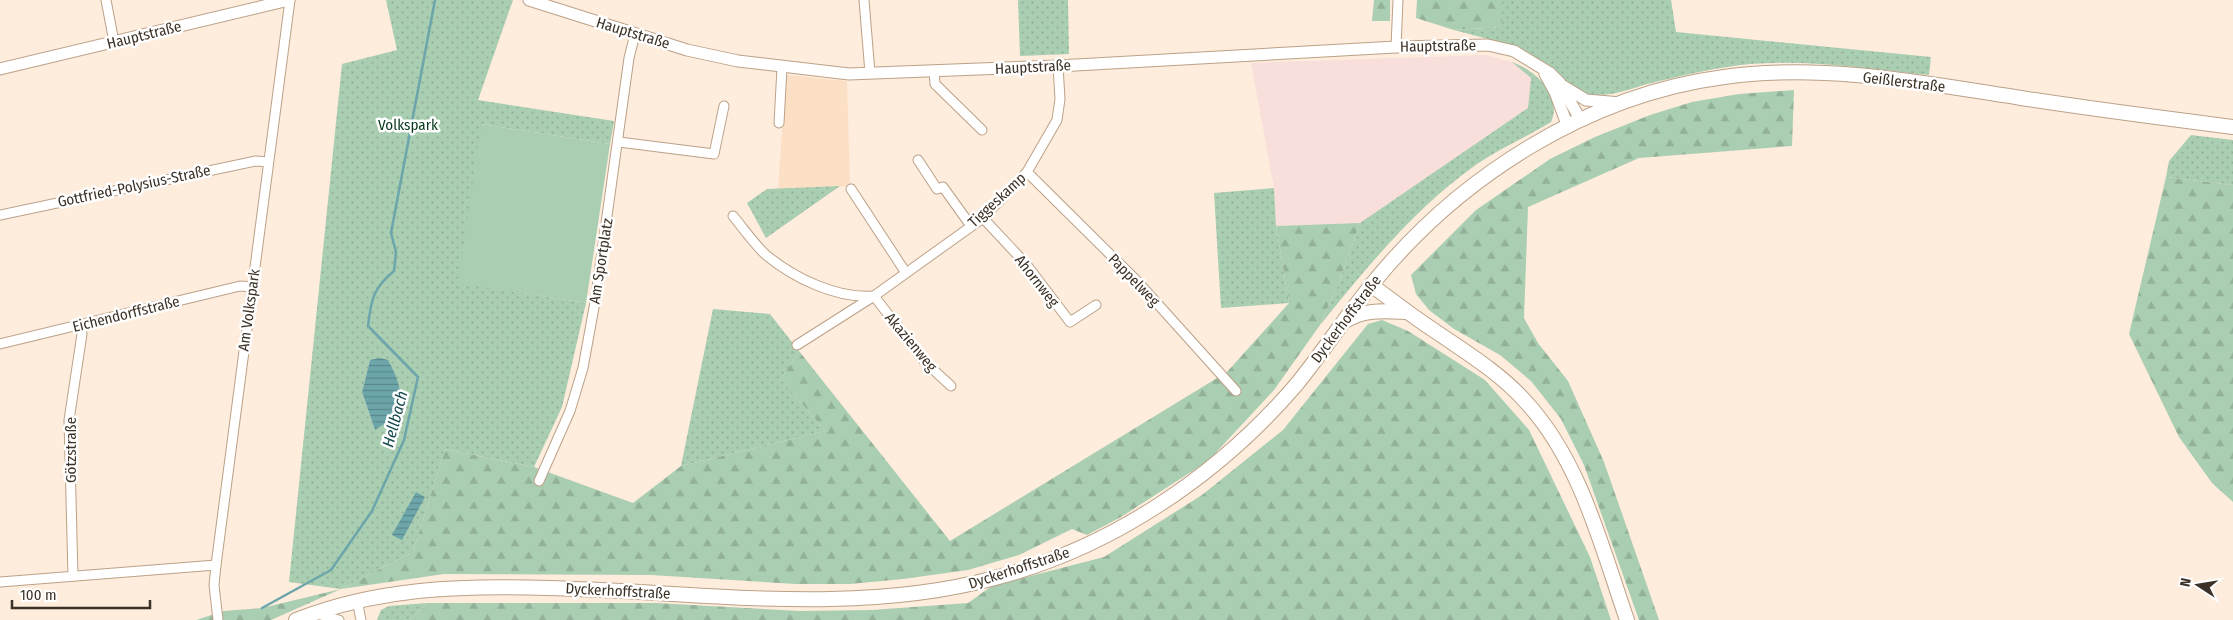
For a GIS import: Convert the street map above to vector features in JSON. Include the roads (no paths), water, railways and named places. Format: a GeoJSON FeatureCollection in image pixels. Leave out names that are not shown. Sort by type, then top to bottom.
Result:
{"type":"FeatureCollection","features":[{"type":"Feature","properties":{"kind":"main road","name":"Geißlerstraße"},"geometry":{"type":"LineString","coordinates":[[1574,124],[1623,103],[1660,90],[1725,76],[1774,73],[1824,73],[1882,78],[2092,109],[2233,127]]}},
{"type":"Feature","properties":{"kind":"main road","name":"Dyckerhoffstraße"},"geometry":{"type":"LineString","coordinates":[[296,620],[357,600],[435,588],[485,586],[584,588],[776,598],[852,598],[919,593],[997,578],[1051,561],[1102,537],[1155,507],[1209,469],[1267,417],[1298,382],[1371,285],[1403,248],[1458,197],[1484,176],[1524,151],[1574,124]]}},
{"type":"Feature","properties":{"kind":"main road"},"geometry":{"type":"LineString","coordinates":[[1371,285],[1492,370],[1526,401],[1540,418],[1558,445],[1578,485],[1599,538],[1627,620]]}},
{"type":"Feature","properties":{"kind":"main road"},"geometry":{"type":"LineString","coordinates":[[1341,324],[1364,312],[1378,310],[1407,312]]}},
{"type":"Feature","properties":{"kind":"street"},"geometry":{"type":"LineString","coordinates":[[106,0],[114,42]]}},
{"type":"Feature","properties":{"kind":"street","name":"Hauptstraße"},"geometry":{"type":"LineString","coordinates":[[0,69],[289,0]]}},
{"type":"Feature","properties":{"kind":"street","name":"Am Volkspark"},"geometry":{"type":"LineString","coordinates":[[218,620],[214,585],[216,565],[289,0]]}},
{"type":"Feature","properties":{"kind":"street","name":"Hauptstraße"},"geometry":{"type":"LineString","coordinates":[[529,0],[687,50],[782,68],[849,74],[1058,66],[1396,47],[1488,45],[1514,51],[1541,68],[1560,84],[1574,124]]}},
{"type":"Feature","properties":{"kind":"street"},"geometry":{"type":"LineString","coordinates":[[864,0],[870,73]]}},
{"type":"Feature","properties":{"kind":"street"},"geometry":{"type":"LineString","coordinates":[[1396,47],[1398,0]]}},
{"type":"Feature","properties":{"kind":"street","name":"Am Sportplatz"},"geometry":{"type":"LineString","coordinates":[[539,481],[570,411],[583,368],[619,142],[629,58],[635,34]]}},
{"type":"Feature","properties":{"kind":"street","name":"Tiggeskamp"},"geometry":{"type":"LineString","coordinates":[[797,344],[874,296],[983,218],[1028,172],[1057,120],[1060,99],[1058,66]]}},
{"type":"Feature","properties":{"kind":"street"},"geometry":{"type":"LineString","coordinates":[[778,123],[782,68]]}},
{"type":"Feature","properties":{"kind":"street","name":"Hauptstraße"},"geometry":{"type":"LineString","coordinates":[[1541,68],[1574,124]]}},
{"type":"Feature","properties":{"kind":"street"},"geometry":{"type":"LineString","coordinates":[[934,72],[935,84],[982,130]]}},
{"type":"Feature","properties":{"kind":"street"},"geometry":{"type":"LineString","coordinates":[[1560,84],[1586,100],[1623,103]]}},
{"type":"Feature","properties":{"kind":"street"},"geometry":{"type":"LineString","coordinates":[[619,142],[714,154],[724,106]]}},
{"type":"Feature","properties":{"kind":"street"},"geometry":{"type":"LineString","coordinates":[[918,160],[937,189],[943,187],[972,226]]}},
{"type":"Feature","properties":{"kind":"street","name":"Gottfried-Polysius-Straße"},"geometry":{"type":"LineString","coordinates":[[0,215],[246,162],[268,162]]}},
{"type":"Feature","properties":{"kind":"street","name":"Pappelweg"},"geometry":{"type":"LineString","coordinates":[[1028,172],[1137,281],[1236,391]]}},
{"type":"Feature","properties":{"kind":"street"},"geometry":{"type":"LineString","coordinates":[[851,189],[906,273]]}},
{"type":"Feature","properties":{"kind":"street"},"geometry":{"type":"LineString","coordinates":[[733,216],[766,254],[810,282],[838,294],[874,296]]}},
{"type":"Feature","properties":{"kind":"street","name":"Ahornweg"},"geometry":{"type":"LineString","coordinates":[[983,218],[1026,264],[1070,322],[1096,306]]}},
{"type":"Feature","properties":{"kind":"street","name":"Eichendorffstraße"},"geometry":{"type":"LineString","coordinates":[[0,344],[240,286],[252,287]]}},
{"type":"Feature","properties":{"kind":"street","name":"Akazienweg"},"geometry":{"type":"LineString","coordinates":[[874,296],[924,362],[951,386]]}},
{"type":"Feature","properties":{"kind":"street","name":"Götzstraße"},"geometry":{"type":"LineString","coordinates":[[73,576],[69,420],[82,334],[81,325]]}},
{"type":"Feature","properties":{"kind":"street"},"geometry":{"type":"LineString","coordinates":[[0,582],[216,565]]}},
{"type":"Feature","properties":{"kind":"street"},"geometry":{"type":"LineString","coordinates":[[357,600],[362,620]]}},
{"type":"Feature","properties":{"kind":"street"},"geometry":{"type":"LineString","coordinates":[[314,614],[338,620]]}},
{"type":"Feature","properties":{"kind":"water"},"geometry":{"type":"Polygon","coordinates":[[[380,358],[388,360],[392,367],[400,390],[400,405],[392,419],[375,430],[362,392],[370,360],[380,358]]]}},
{"type":"Feature","properties":{"kind":"water"},"geometry":{"type":"Polygon","coordinates":[[[416,492],[425,497],[402,540],[392,535],[416,492]]]}},
{"type":"Feature","properties":{"kind":"waterway","name":"Hellbach"},"geometry":{"type":"LineString","coordinates":[[262,608],[331,570],[372,511],[404,440],[418,377],[368,326],[374,295],[377,289],[394,271],[396,252],[391,233],[435,0]]}},
{"type":"Feature","properties":{"kind":"park label","name":"Volkspark"},"geometry":{"type":"Point","coordinates":[408,125]}}]}
